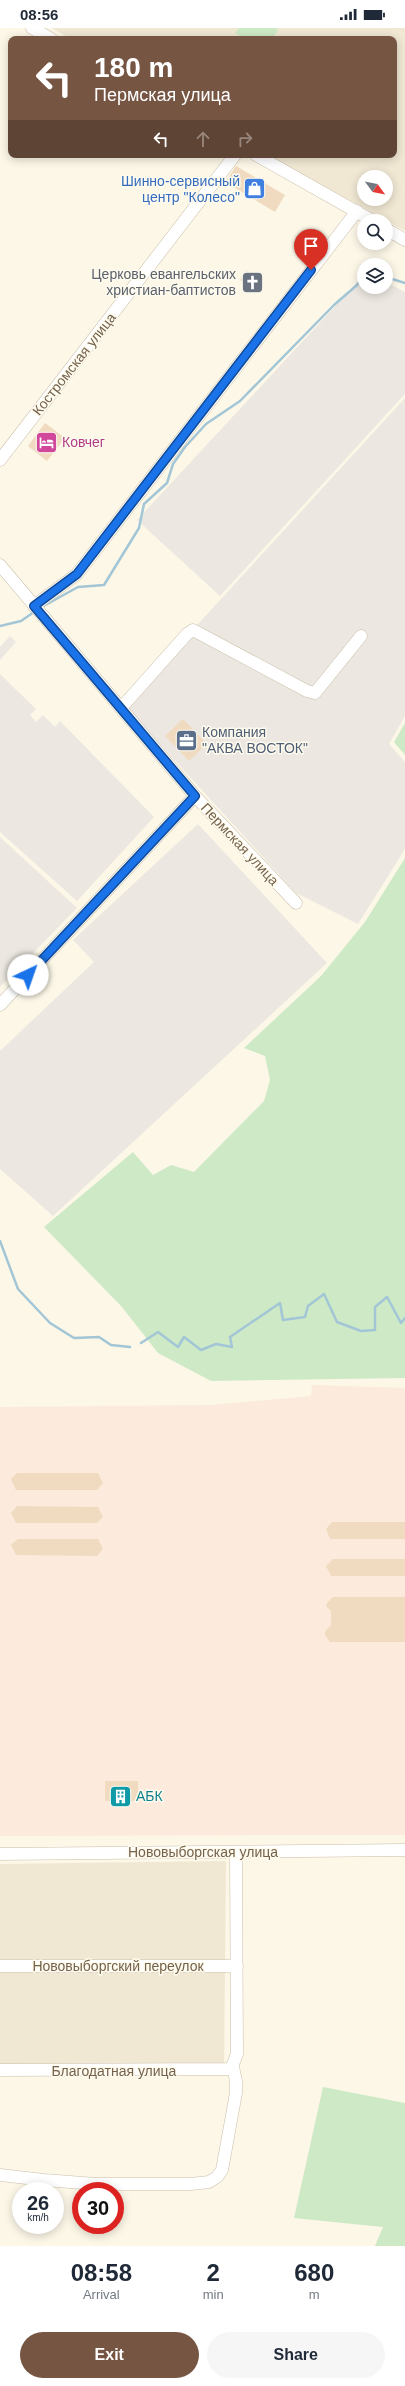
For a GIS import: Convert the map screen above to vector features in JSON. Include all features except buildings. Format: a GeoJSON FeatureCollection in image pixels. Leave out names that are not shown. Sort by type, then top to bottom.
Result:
{"type":"FeatureCollection","features":[{"type":"Feature","properties":{"kind":"street"},"geometry":{"type":"LineString","coordinates":[[32,28],[46,36]]}},
{"type":"Feature","properties":{"kind":"street","name":"Костромская улица"},"geometry":{"type":"LineString","coordinates":[[0,460],[233,158]]}},
{"type":"Feature","properties":{"kind":"street"},"geometry":{"type":"LineString","coordinates":[[261,158],[362,214]]}},
{"type":"Feature","properties":{"kind":"street"},"geometry":{"type":"LineString","coordinates":[[34,606],[77,574],[357,211]]}},
{"type":"Feature","properties":{"kind":"street"},"geometry":{"type":"LineString","coordinates":[[393,233],[405,240]]}},
{"type":"Feature","properties":{"kind":"street","name":"Пермская улица"},"geometry":{"type":"LineString","coordinates":[[0,565],[195,796],[296,903]]}},
{"type":"Feature","properties":{"kind":"street"},"geometry":{"type":"LineString","coordinates":[[121,708],[187,634],[193,630],[307,691],[315,693],[361,636]]}},
{"type":"Feature","properties":{"kind":"street"},"geometry":{"type":"LineString","coordinates":[[0,1005],[195,796]]}},
{"type":"Feature","properties":{"kind":"street","name":"Нововыборгская улица"},"geometry":{"type":"LineString","coordinates":[[0,1854],[236,1853],[405,1850]]}},
{"type":"Feature","properties":{"kind":"street"},"geometry":{"type":"LineString","coordinates":[[0,2175],[96,2184],[191,2184],[209,2182],[217,2177],[224,2164],[236,2093],[236,2081],[231,2069],[237,2054],[236,1853]]}},
{"type":"Feature","properties":{"kind":"street","name":"Нововыборгский переулок"},"geometry":{"type":"LineString","coordinates":[[0,1966],[237,1966]]}},
{"type":"Feature","properties":{"kind":"street","name":"Благодатная улица"},"geometry":{"type":"LineString","coordinates":[[0,2070],[231,2069]]}},
{"type":"Feature","properties":{"kind":"shaded area"},"geometry":{"type":"Polygon","coordinates":[[[52,28],[405,28],[405,231],[393,224],[393,214],[375,214],[360,206],[393,206],[393,170],[357,170],[357,204],[274,158],[397,158],[397,36],[66,36],[52,28]]]}},
{"type":"Feature","properties":{"kind":"shaded area"},"geometry":{"type":"Polygon","coordinates":[[[357,283],[357,294],[393,294],[393,286],[405,292],[405,394],[220,596],[137,520],[357,283]]]}},
{"type":"Feature","properties":{"kind":"shaded area"},"geometry":{"type":"Polygon","coordinates":[[[405,398],[405,716],[389,744],[405,762],[405,849],[358,924],[296,893],[124,705],[405,398]]]}},
{"type":"Feature","properties":{"kind":"shaded area"},"geometry":{"type":"Polygon","coordinates":[[[10,636],[16,642],[0,660],[0,647],[10,636]]]}},
{"type":"Feature","properties":{"kind":"shaded area"},"geometry":{"type":"Polygon","coordinates":[[[0,674],[36,709],[30,715],[36,722],[43,715],[55,727],[60,721],[154,817],[77,901],[0,832],[0,674]]]}},
{"type":"Feature","properties":{"kind":"shaded area"},"geometry":{"type":"Polygon","coordinates":[[[198,824],[327,963],[53,1216],[0,1169],[0,1051],[94,962],[73,940],[198,824]]]}},
{"type":"Feature","properties":{"kind":"shaded area"},"geometry":{"type":"Polygon","coordinates":[[[0,837],[77,908],[0,987],[0,837]]]}},
{"type":"Feature","properties":{"kind":"shaded area"},"geometry":{"type":"Polygon","coordinates":[[[312,1385],[405,1388],[405,1835],[0,1836],[0,1407],[211,1405],[311,1396],[312,1385]]]}},
{"type":"Feature","properties":{"kind":"shaded area"},"geometry":{"type":"Polygon","coordinates":[[[226,1861],[224,2073],[0,2074],[0,1864],[226,1861]]]}},
{"type":"Feature","properties":{"kind":"green space"},"geometry":{"type":"Polygon","coordinates":[[[239,28],[276,28],[278,30],[274,36],[240,36],[235,33],[239,28]]]}},
{"type":"Feature","properties":{"kind":"green space"},"geometry":{"type":"Polygon","coordinates":[[[405,723],[405,755],[394,742],[405,723]]]}},
{"type":"Feature","properties":{"kind":"green space"},"geometry":{"type":"Polygon","coordinates":[[[405,858],[405,1378],[211,1381],[158,1353],[122,1307],[44,1227],[133,1152],[153,1175],[171,1165],[194,1172],[264,1101],[270,1080],[265,1056],[244,1048],[321,976],[365,922],[405,858]]]}},
{"type":"Feature","properties":{"kind":"green space"},"geometry":{"type":"Polygon","coordinates":[[[323,2087],[405,2103],[405,2246],[375,2246],[383,2227],[294,2218],[323,2087]]]}},
{"type":"Feature","properties":{"kind":"waterway"},"geometry":{"type":"LineString","coordinates":[[393,279],[405,283]]}},
{"type":"Feature","properties":{"kind":"waterway"},"geometry":{"type":"LineString","coordinates":[[40,608],[78,587],[104,585],[139,528],[144,504],[167,483],[173,464],[185,447],[206,424],[240,401],[334,305],[357,285]]}},
{"type":"Feature","properties":{"kind":"waterway"},"geometry":{"type":"LineString","coordinates":[[0,626],[21,621],[34,612]]}},
{"type":"Feature","properties":{"kind":"waterway"},"geometry":{"type":"LineString","coordinates":[[0,1241],[18,1289],[50,1323],[74,1338],[99,1337],[111,1345],[130,1347]]}},
{"type":"Feature","properties":{"kind":"waterway"},"geometry":{"type":"LineString","coordinates":[[141,1343],[158,1332],[178,1347],[184,1337],[201,1350],[216,1344],[232,1347],[230,1337],[280,1303],[283,1320],[305,1317],[308,1306],[324,1294],[337,1322],[361,1331],[375,1330],[375,1307],[387,1297],[401,1323],[405,1318]]}},
{"type":"Feature","properties":{"kind":"place","name":"Шинно-сервисный центр \"Колесо\""},"geometry":{"type":"Point","coordinates":[255,189]}},
{"type":"Feature","properties":{"kind":"place","name":"Церковь евангельских христиан-баптистов"},"geometry":{"type":"Point","coordinates":[252,282]}},
{"type":"Feature","properties":{"kind":"place","name":"Ковчег"},"geometry":{"type":"Point","coordinates":[46,442]}},
{"type":"Feature","properties":{"kind":"place","name":"Компания \"АКВА ВОСТОК\""},"geometry":{"type":"Point","coordinates":[186,740]}},
{"type":"Feature","properties":{"kind":"place","name":"АБК"},"geometry":{"type":"Point","coordinates":[121,1796]}},
{"type":"Feature","properties":{"kind":"route"},"geometry":{"type":"LineString","coordinates":[[28,975],[195,796],[34,606],[77,574],[311,270]]}}]}
